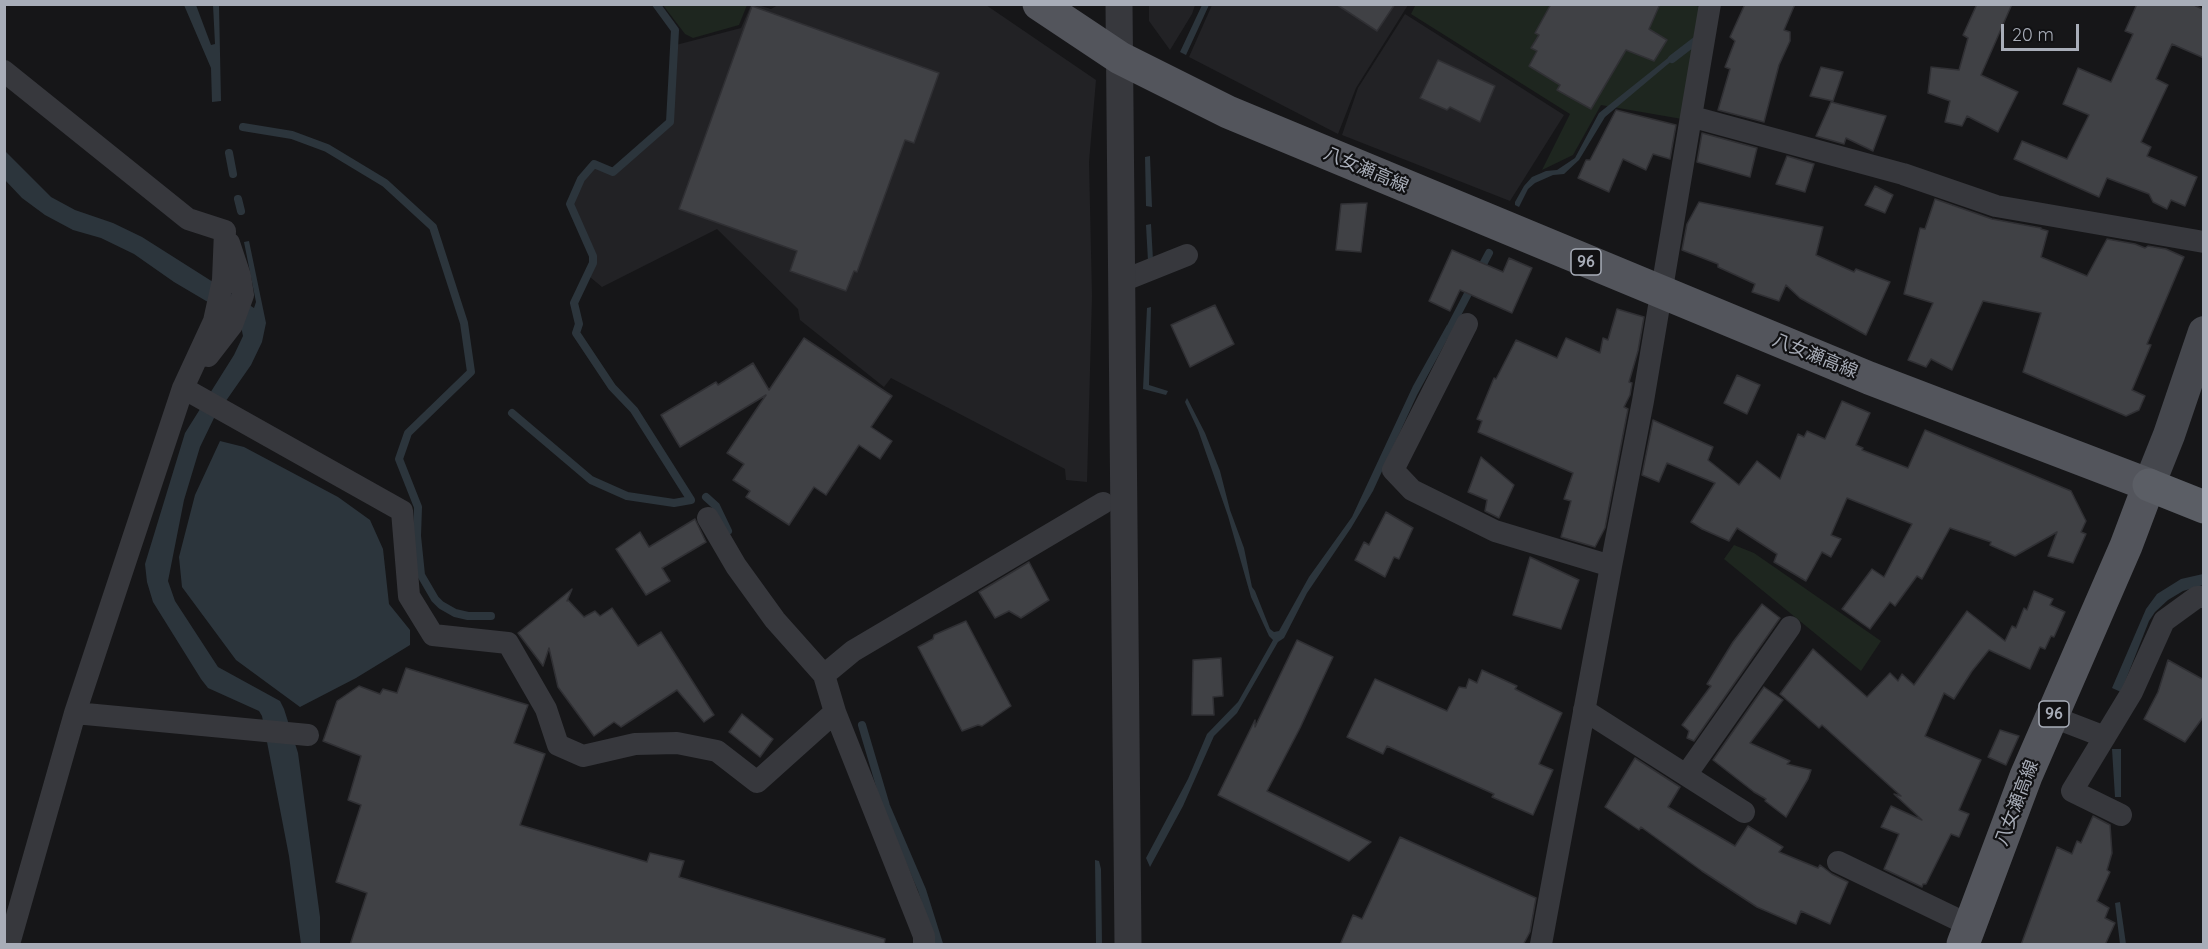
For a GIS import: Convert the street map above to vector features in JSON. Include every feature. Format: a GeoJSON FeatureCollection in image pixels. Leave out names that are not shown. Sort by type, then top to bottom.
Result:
{"type":"FeatureCollection","features":[{"type":"Feature","properties":{"kind":"highway"},"geometry":{"type":"LineString","coordinates":[[2149,485],[2204,507]]}},
{"type":"Feature","properties":{"kind":"main road","name":"八女瀬高線"},"geometry":{"type":"LineString","coordinates":[[1039,4],[1120,58],[1228,112],[1869,378],[2149,485],[2126,546],[2026,776],[1967,935]]}},
{"type":"Feature","properties":{"kind":"main road"},"geometry":{"type":"LineString","coordinates":[[2149,485],[2169,435],[2204,332]]}},
{"type":"Feature","properties":{"kind":"street"},"geometry":{"type":"LineString","coordinates":[[1119,4],[1128,945]]}},
{"type":"Feature","properties":{"kind":"street"},"geometry":{"type":"LineString","coordinates":[[1541,945],[1643,401],[1693,117],[1709,5]]}},
{"type":"Feature","properties":{"kind":"street"},"geometry":{"type":"LineString","coordinates":[[4,72],[188,219],[225,231],[223,280],[214,321],[193,393],[75,713],[9,945]]}},
{"type":"Feature","properties":{"kind":"street"},"geometry":{"type":"LineString","coordinates":[[1693,117],[1903,174],[1996,206],[2204,242]]}},
{"type":"Feature","properties":{"kind":"street"},"geometry":{"type":"LineString","coordinates":[[1122,281],[1187,255]]}},
{"type":"Feature","properties":{"kind":"street"},"geometry":{"type":"LineString","coordinates":[[1467,324],[1394,470],[1412,490],[1495,531],[1611,566]]}},
{"type":"Feature","properties":{"kind":"street"},"geometry":{"type":"LineString","coordinates":[[193,393],[402,511],[410,596],[433,635],[508,643],[546,709],[558,745],[583,756],[635,744],[677,743],[717,752],[757,782],[834,710],[851,666],[905,635]]}},
{"type":"Feature","properties":{"kind":"street"},"geometry":{"type":"LineString","coordinates":[[825,675],[853,651],[1103,503]]}},
{"type":"Feature","properties":{"kind":"street"},"geometry":{"type":"LineString","coordinates":[[708,518],[736,566],[775,620],[825,675],[834,710],[924,936],[924,945]]}},
{"type":"Feature","properties":{"kind":"street"},"geometry":{"type":"LineString","coordinates":[[2121,816],[2072,791],[2132,692],[2164,621],[2197,597],[2204,597]]}},
{"type":"Feature","properties":{"kind":"street"},"geometry":{"type":"LineString","coordinates":[[1686,775],[1790,627]]}},
{"type":"Feature","properties":{"kind":"street"},"geometry":{"type":"LineString","coordinates":[[1584,710],[1744,812]]}},
{"type":"Feature","properties":{"kind":"street"},"geometry":{"type":"LineString","coordinates":[[75,713],[302,735]]}},
{"type":"Feature","properties":{"kind":"street"},"geometry":{"type":"LineString","coordinates":[[2053,717],[2105,736]]}},
{"type":"Feature","properties":{"kind":"street"},"geometry":{"type":"LineString","coordinates":[[1838,862],[1967,935]]}},
{"type":"Feature","properties":{"kind":"shaded area"},"geometry":{"type":"Polygon","coordinates":[[[780,4],[986,5],[1096,80],[1089,162],[1092,296],[1087,482],[1066,480],[1065,469],[891,378],[884,387],[800,320],[798,309],[717,229],[602,287],[590,277],[596,257],[573,204],[581,183],[594,166],[613,175],[672,124],[676,45],[741,28],[751,5],[771,9],[780,4]]]}},
{"type":"Feature","properties":{"kind":"shaded area"},"geometry":{"type":"Polygon","coordinates":[[[1416,4],[1695,5],[1701,8],[1682,119],[1601,105],[1573,155],[1542,170],[1570,114],[1411,14],[1416,4]]]}},
{"type":"Feature","properties":{"kind":"shaded area"},"geometry":{"type":"Polygon","coordinates":[[[184,5],[196,5],[211,45],[215,44],[213,5],[219,5],[221,101],[212,102],[211,68],[184,5]]]}},
{"type":"Feature","properties":{"kind":"shaded area"},"geometry":{"type":"Polygon","coordinates":[[[663,5],[747,5],[739,25],[693,38],[685,34],[663,5]]]}},
{"type":"Feature","properties":{"kind":"shaded area"},"geometry":{"type":"Polygon","coordinates":[[[1149,5],[1195,5],[1170,50],[1149,21],[1149,5]]]}},
{"type":"Feature","properties":{"kind":"shaded area"},"geometry":{"type":"Polygon","coordinates":[[[1202,5],[1209,5],[1186,55],[1180,52],[1202,5]]]}},
{"type":"Feature","properties":{"kind":"shaded area"},"geometry":{"type":"Polygon","coordinates":[[[1212,5],[1408,5],[1356,88],[1338,134],[1189,57],[1212,5]]]}},
{"type":"Feature","properties":{"kind":"shaded area"},"geometry":{"type":"Polygon","coordinates":[[[1405,14],[1564,115],[1510,201],[1342,135],[1358,88],[1405,14]]]}},
{"type":"Feature","properties":{"kind":"shaded area"},"geometry":{"type":"Polygon","coordinates":[[[1678,50],[1680,54],[1605,117],[1579,160],[1564,174],[1553,175],[1535,183],[1528,189],[1519,207],[1515,205],[1524,186],[1532,177],[1546,171],[1557,170],[1575,158],[1599,113],[1678,50]]]}},
{"type":"Feature","properties":{"kind":"shaded area"},"geometry":{"type":"Polygon","coordinates":[[[4,150],[51,197],[75,210],[113,223],[142,237],[254,308],[256,302],[244,242],[249,241],[266,323],[262,342],[251,365],[214,418],[200,447],[184,500],[168,581],[175,601],[218,667],[280,701],[284,709],[298,753],[320,917],[320,944],[301,944],[289,856],[262,716],[259,711],[208,688],[153,602],[147,582],[145,564],[185,433],[234,355],[243,336],[240,321],[174,282],[134,254],[101,238],[73,230],[45,215],[22,198],[5,180],[4,150]]]}},
{"type":"Feature","properties":{"kind":"shaded area"},"geometry":{"type":"Polygon","coordinates":[[[1150,156],[1152,207],[1146,206],[1145,157],[1150,156]]]}},
{"type":"Feature","properties":{"kind":"shaded area"},"geometry":{"type":"Polygon","coordinates":[[[1151,224],[1153,260],[1148,261],[1146,225],[1151,224]]]}},
{"type":"Feature","properties":{"kind":"shaded area"},"geometry":{"type":"Polygon","coordinates":[[[1151,307],[1149,385],[1168,391],[1166,395],[1143,389],[1147,308],[1151,307]]]}},
{"type":"Feature","properties":{"kind":"shaded area"},"geometry":{"type":"Polygon","coordinates":[[[1447,325],[1454,327],[1417,395],[1373,491],[1307,593],[1284,638],[1278,642],[1237,713],[1214,736],[1183,806],[1150,867],[1146,858],[1188,779],[1207,734],[1238,702],[1273,640],[1251,597],[1228,516],[1198,430],[1185,402],[1187,398],[1205,433],[1220,471],[1230,510],[1244,548],[1252,587],[1270,629],[1274,632],[1279,631],[1309,577],[1352,517],[1413,386],[1447,325]]]}},
{"type":"Feature","properties":{"kind":"shaded area"},"geometry":{"type":"Polygon","coordinates":[[[220,441],[244,447],[338,497],[370,520],[383,549],[389,604],[410,630],[410,645],[356,678],[300,707],[236,660],[182,587],[179,557],[195,495],[220,441]]]}},
{"type":"Feature","properties":{"kind":"shaded area"},"geometry":{"type":"Polygon","coordinates":[[[1734,545],[1754,553],[1881,641],[1861,671],[1724,559],[1734,545]]]}},
{"type":"Feature","properties":{"kind":"shaded area"},"geometry":{"type":"Polygon","coordinates":[[[2203,574],[2203,585],[2183,591],[2168,600],[2155,612],[2149,621],[2121,692],[2112,688],[2146,609],[2157,594],[2181,579],[2203,574]]]}},
{"type":"Feature","properties":{"kind":"shaded area"},"geometry":{"type":"Polygon","coordinates":[[[2112,749],[2121,749],[2121,797],[2115,797],[2112,749]]]}},
{"type":"Feature","properties":{"kind":"shaded area"},"geometry":{"type":"Polygon","coordinates":[[[1095,860],[1099,861],[1101,869],[1102,944],[1096,944],[1095,860]]]}},
{"type":"Feature","properties":{"kind":"shaded area"},"geometry":{"type":"Polygon","coordinates":[[[2120,902],[2126,944],[2120,944],[2115,903],[2120,902]]]}},
{"type":"Feature","properties":{"kind":"building"},"geometry":{"type":"Polygon","coordinates":[[[1336,4],[1395,4],[1377,31],[1336,4]]]}},
{"type":"Feature","properties":{"kind":"building"},"geometry":{"type":"Polygon","coordinates":[[[1551,4],[1660,4],[1649,29],[1667,40],[1654,61],[1626,50],[1591,109],[1557,90],[1560,85],[1529,66],[1537,51],[1531,48],[1539,35],[1535,33],[1551,4]]]}},
{"type":"Feature","properties":{"kind":"building"},"geometry":{"type":"Polygon","coordinates":[[[1745,4],[1795,4],[1784,30],[1790,32],[1790,41],[1779,65],[1764,122],[1718,110],[1730,69],[1725,67],[1735,41],[1730,37],[1745,4]]]}},
{"type":"Feature","properties":{"kind":"building"},"geometry":{"type":"Polygon","coordinates":[[[1977,4],[2012,4],[1981,75],[2018,92],[1998,132],[1967,116],[1962,126],[1945,122],[1950,101],[1928,93],[1931,67],[1959,70],[1968,38],[1963,35],[1977,4]]]}},
{"type":"Feature","properties":{"kind":"building"},"geometry":{"type":"Polygon","coordinates":[[[2137,4],[2192,4],[2204,10],[2204,58],[2172,44],[2156,79],[2168,85],[2141,142],[2151,147],[2147,156],[2197,177],[2185,206],[2171,200],[2167,209],[2153,202],[2149,194],[2107,178],[2099,197],[2014,159],[2022,141],[2067,159],[2089,115],[2063,104],[2078,68],[2111,82],[2133,34],[2125,31],[2137,4]]]}},
{"type":"Feature","properties":{"kind":"building"},"geometry":{"type":"Polygon","coordinates":[[[752,6],[939,73],[914,143],[905,140],[857,272],[854,271],[846,291],[790,271],[797,251],[679,209],[752,6]]]}},
{"type":"Feature","properties":{"kind":"building"},"geometry":{"type":"Polygon","coordinates":[[[1438,60],[1495,86],[1480,122],[1450,107],[1447,110],[1420,98],[1438,60]]]}},
{"type":"Feature","properties":{"kind":"building"},"geometry":{"type":"Polygon","coordinates":[[[1821,67],[1843,72],[1833,101],[1810,96],[1821,67]]]}},
{"type":"Feature","properties":{"kind":"building"},"geometry":{"type":"Polygon","coordinates":[[[1831,102],[1886,116],[1873,151],[1846,138],[1844,144],[1816,136],[1831,102]]]}},
{"type":"Feature","properties":{"kind":"building"},"geometry":{"type":"Polygon","coordinates":[[[1616,110],[1676,125],[1670,159],[1653,154],[1646,170],[1623,159],[1609,192],[1578,178],[1616,110]]]}},
{"type":"Feature","properties":{"kind":"building"},"geometry":{"type":"Polygon","coordinates":[[[1702,133],[1757,148],[1750,177],[1697,162],[1702,133]]]}},
{"type":"Feature","properties":{"kind":"building"},"geometry":{"type":"Polygon","coordinates":[[[1787,156],[1814,164],[1805,192],[1776,184],[1787,156]]]}},
{"type":"Feature","properties":{"kind":"building"},"geometry":{"type":"Polygon","coordinates":[[[1875,186],[1893,195],[1885,213],[1865,205],[1875,186]]]}},
{"type":"Feature","properties":{"kind":"building"},"geometry":{"type":"Polygon","coordinates":[[[1935,199],[1992,219],[2048,231],[2041,257],[2087,276],[2107,239],[2145,248],[2148,246],[2166,249],[2184,257],[2147,344],[2151,345],[2132,390],[2145,396],[2139,410],[2126,416],[2023,372],[2041,313],[1983,301],[1952,370],[1931,359],[1926,367],[1908,360],[1933,303],[1904,294],[1920,228],[1925,229],[1935,199]]]}},
{"type":"Feature","properties":{"kind":"building"},"geometry":{"type":"Polygon","coordinates":[[[1699,202],[1823,227],[1816,255],[1854,272],[1856,269],[1890,282],[1866,335],[1800,298],[1786,285],[1779,301],[1752,292],[1755,284],[1718,267],[1718,264],[1682,250],[1687,224],[1699,202]]]}},
{"type":"Feature","properties":{"kind":"building"},"geometry":{"type":"Polygon","coordinates":[[[1367,203],[1361,252],[1336,250],[1341,204],[1367,203]]]}},
{"type":"Feature","properties":{"kind":"building"},"geometry":{"type":"Polygon","coordinates":[[[1452,250],[1503,272],[1509,258],[1532,268],[1512,313],[1460,290],[1450,311],[1429,301],[1452,250]]]}},
{"type":"Feature","properties":{"kind":"building"},"geometry":{"type":"Polygon","coordinates":[[[1215,305],[1234,344],[1190,367],[1171,325],[1215,305]]]}},
{"type":"Feature","properties":{"kind":"building"},"geometry":{"type":"Polygon","coordinates":[[[1617,309],[1644,317],[1629,382],[1632,383],[1630,395],[1624,407],[1628,409],[1605,528],[1595,547],[1561,537],[1571,501],[1564,499],[1573,473],[1478,432],[1482,421],[1477,419],[1494,378],[1496,379],[1516,340],[1557,358],[1566,338],[1600,353],[1603,338],[1608,340],[1617,309]]]}},
{"type":"Feature","properties":{"kind":"building"},"geometry":{"type":"Polygon","coordinates":[[[804,338],[892,396],[871,427],[892,441],[880,459],[859,445],[826,495],[814,487],[789,525],[746,497],[750,491],[733,480],[744,464],[727,453],[766,395],[680,447],[661,415],[716,382],[718,385],[753,363],[769,390],[804,338]]]}},
{"type":"Feature","properties":{"kind":"building"},"geometry":{"type":"Polygon","coordinates":[[[1737,375],[1760,385],[1747,414],[1724,403],[1737,375]]]}},
{"type":"Feature","properties":{"kind":"building"},"geometry":{"type":"Polygon","coordinates":[[[1842,401],[1870,413],[1856,445],[1863,448],[1862,450],[1908,468],[1925,430],[2071,491],[2086,521],[2081,532],[2086,534],[2073,563],[2048,556],[2057,532],[2015,556],[1990,545],[1991,542],[1950,528],[1922,579],[1917,576],[1895,606],[1890,602],[1870,629],[1842,609],[1872,569],[1884,577],[1912,524],[1847,498],[1831,535],[1841,539],[1831,557],[1822,552],[1806,581],[1774,562],[1777,554],[1737,528],[1729,541],[1691,522],[1715,483],[1667,463],[1659,482],[1642,475],[1653,420],[1713,447],[1708,460],[1739,485],[1757,461],[1780,479],[1798,434],[1804,437],[1807,431],[1825,439],[1842,401]]]}},
{"type":"Feature","properties":{"kind":"building"},"geometry":{"type":"Polygon","coordinates":[[[1481,457],[1514,485],[1499,518],[1485,511],[1487,500],[1468,492],[1481,457]]]}},
{"type":"Feature","properties":{"kind":"building"},"geometry":{"type":"Polygon","coordinates":[[[1386,512],[1413,528],[1399,559],[1394,557],[1385,577],[1355,560],[1364,542],[1369,545],[1386,512]]]}},
{"type":"Feature","properties":{"kind":"building"},"geometry":{"type":"Polygon","coordinates":[[[695,519],[706,542],[662,568],[670,581],[646,595],[616,549],[640,532],[649,547],[695,519]]]}},
{"type":"Feature","properties":{"kind":"building"},"geometry":{"type":"Polygon","coordinates":[[[1530,557],[1579,580],[1561,629],[1513,615],[1530,557]]]}},
{"type":"Feature","properties":{"kind":"building"},"geometry":{"type":"Polygon","coordinates":[[[1029,562],[1049,600],[1021,618],[1009,611],[995,618],[979,592],[1029,562]]]}},
{"type":"Feature","properties":{"kind":"building"},"geometry":{"type":"Polygon","coordinates":[[[572,589],[567,601],[584,617],[595,611],[600,616],[612,608],[638,646],[661,632],[714,715],[704,722],[677,690],[621,727],[614,722],[594,736],[558,687],[549,648],[543,666],[518,633],[572,589]]]}},
{"type":"Feature","properties":{"kind":"building"},"geometry":{"type":"Polygon","coordinates":[[[2034,591],[2053,599],[2050,605],[2065,612],[2054,637],[2051,636],[2045,649],[2040,647],[2030,669],[1989,650],[1954,699],[1944,693],[1925,736],[1981,760],[1959,810],[1969,814],[1959,837],[1951,834],[1926,884],[1922,887],[1884,869],[1899,834],[1881,827],[1891,806],[1922,820],[1894,794],[1901,796],[1822,725],[1819,728],[1780,694],[1813,649],[1867,697],[1890,673],[1898,681],[1902,674],[1914,685],[1967,611],[2005,641],[2012,626],[2016,628],[2024,608],[2027,610],[2034,591]]]}},
{"type":"Feature","properties":{"kind":"building"},"geometry":{"type":"Polygon","coordinates":[[[1762,604],[1780,618],[1694,741],[1687,738],[1689,731],[1682,725],[1711,686],[1707,684],[1733,642],[1762,604]]]}},
{"type":"Feature","properties":{"kind":"building"},"geometry":{"type":"Polygon","coordinates":[[[966,621],[1011,706],[982,726],[978,725],[962,731],[918,647],[933,639],[934,635],[966,621]]]}},
{"type":"Feature","properties":{"kind":"building"},"geometry":{"type":"Polygon","coordinates":[[[1297,640],[1333,657],[1267,791],[1371,842],[1349,861],[1218,795],[1255,720],[1255,727],[1297,640]]]}},
{"type":"Feature","properties":{"kind":"building"},"geometry":{"type":"Polygon","coordinates":[[[1221,658],[1223,696],[1213,697],[1214,715],[1192,715],[1193,660],[1221,658]]]}},
{"type":"Feature","properties":{"kind":"building"},"geometry":{"type":"Polygon","coordinates":[[[2168,660],[2204,680],[2204,716],[2185,742],[2144,719],[2158,692],[2168,660]]]}},
{"type":"Feature","properties":{"kind":"building"},"geometry":{"type":"Polygon","coordinates":[[[406,668],[528,705],[514,743],[545,754],[520,825],[647,862],[650,853],[684,861],[679,877],[885,939],[884,945],[350,945],[367,893],[336,882],[361,805],[348,800],[361,756],[323,741],[337,701],[359,686],[380,694],[383,689],[397,693],[406,668]]]}},
{"type":"Feature","properties":{"kind":"building"},"geometry":{"type":"Polygon","coordinates":[[[1482,670],[1517,686],[1515,689],[1562,713],[1539,764],[1553,770],[1533,815],[1492,797],[1494,794],[1387,746],[1383,754],[1347,737],[1375,679],[1447,711],[1459,687],[1466,688],[1469,679],[1477,683],[1482,670]]]}},
{"type":"Feature","properties":{"kind":"building"},"geometry":{"type":"Polygon","coordinates":[[[1764,687],[1783,700],[1750,743],[1790,761],[1787,764],[1811,770],[1786,817],[1765,801],[1766,799],[1713,760],[1764,687]]]}},
{"type":"Feature","properties":{"kind":"building"},"geometry":{"type":"Polygon","coordinates":[[[742,714],[773,739],[760,757],[729,732],[742,714]]]}},
{"type":"Feature","properties":{"kind":"building"},"geometry":{"type":"Polygon","coordinates":[[[2000,730],[2019,736],[2006,765],[1988,757],[2000,730]]]}},
{"type":"Feature","properties":{"kind":"building"},"geometry":{"type":"Polygon","coordinates":[[[1635,758],[1680,787],[1668,807],[1735,846],[1748,826],[1783,847],[1779,852],[1818,868],[1820,865],[1848,882],[1830,924],[1801,911],[1796,924],[1757,907],[1641,827],[1639,830],[1605,807],[1635,758]]]}},
{"type":"Feature","properties":{"kind":"building"},"geometry":{"type":"Polygon","coordinates":[[[2093,816],[2110,825],[2112,853],[2107,870],[2110,872],[2097,901],[2109,908],[2105,918],[2115,923],[2105,945],[2021,945],[2057,847],[2072,854],[2077,841],[2081,843],[2093,816]]]}},
{"type":"Feature","properties":{"kind":"building"},"geometry":{"type":"Polygon","coordinates":[[[1400,837],[1536,898],[1530,932],[1523,945],[1340,945],[1353,915],[1362,919],[1400,837]]]}},
{"type":"Feature","properties":{"kind":"waterway"},"geometry":{"type":"LineString","coordinates":[[512,413],[591,480],[627,496],[674,503],[691,500],[634,410],[612,387],[576,333],[579,324],[574,303],[593,263],[593,256],[570,204],[581,179],[594,164],[613,172],[670,122],[675,30],[656,4]]}},
{"type":"Feature","properties":{"kind":"waterway"},"geometry":{"type":"LineString","coordinates":[[1672,59],[1698,39]]}},
{"type":"Feature","properties":{"kind":"waterway"},"geometry":{"type":"LineString","coordinates":[[243,127],[292,135],[327,148],[385,183],[433,227],[464,323],[471,372],[408,433],[399,459],[418,507],[417,536],[421,575],[435,599],[455,613],[468,616],[491,616]]}},
{"type":"Feature","properties":{"kind":"waterway"},"geometry":{"type":"LineString","coordinates":[[229,153],[233,174]]}},
{"type":"Feature","properties":{"kind":"waterway"},"geometry":{"type":"LineString","coordinates":[[238,199],[241,211]]}},
{"type":"Feature","properties":{"kind":"waterway"},"geometry":{"type":"LineString","coordinates":[[1480,270],[1489,253]]}},
{"type":"Feature","properties":{"kind":"waterway"},"geometry":{"type":"LineString","coordinates":[[1447,334],[1472,286]]}},
{"type":"Feature","properties":{"kind":"waterway"},"geometry":{"type":"LineString","coordinates":[[706,497],[716,506],[728,531]]}},
{"type":"Feature","properties":{"kind":"waterway"},"geometry":{"type":"LineString","coordinates":[[862,725],[886,806],[922,890],[939,944]]}}]}
